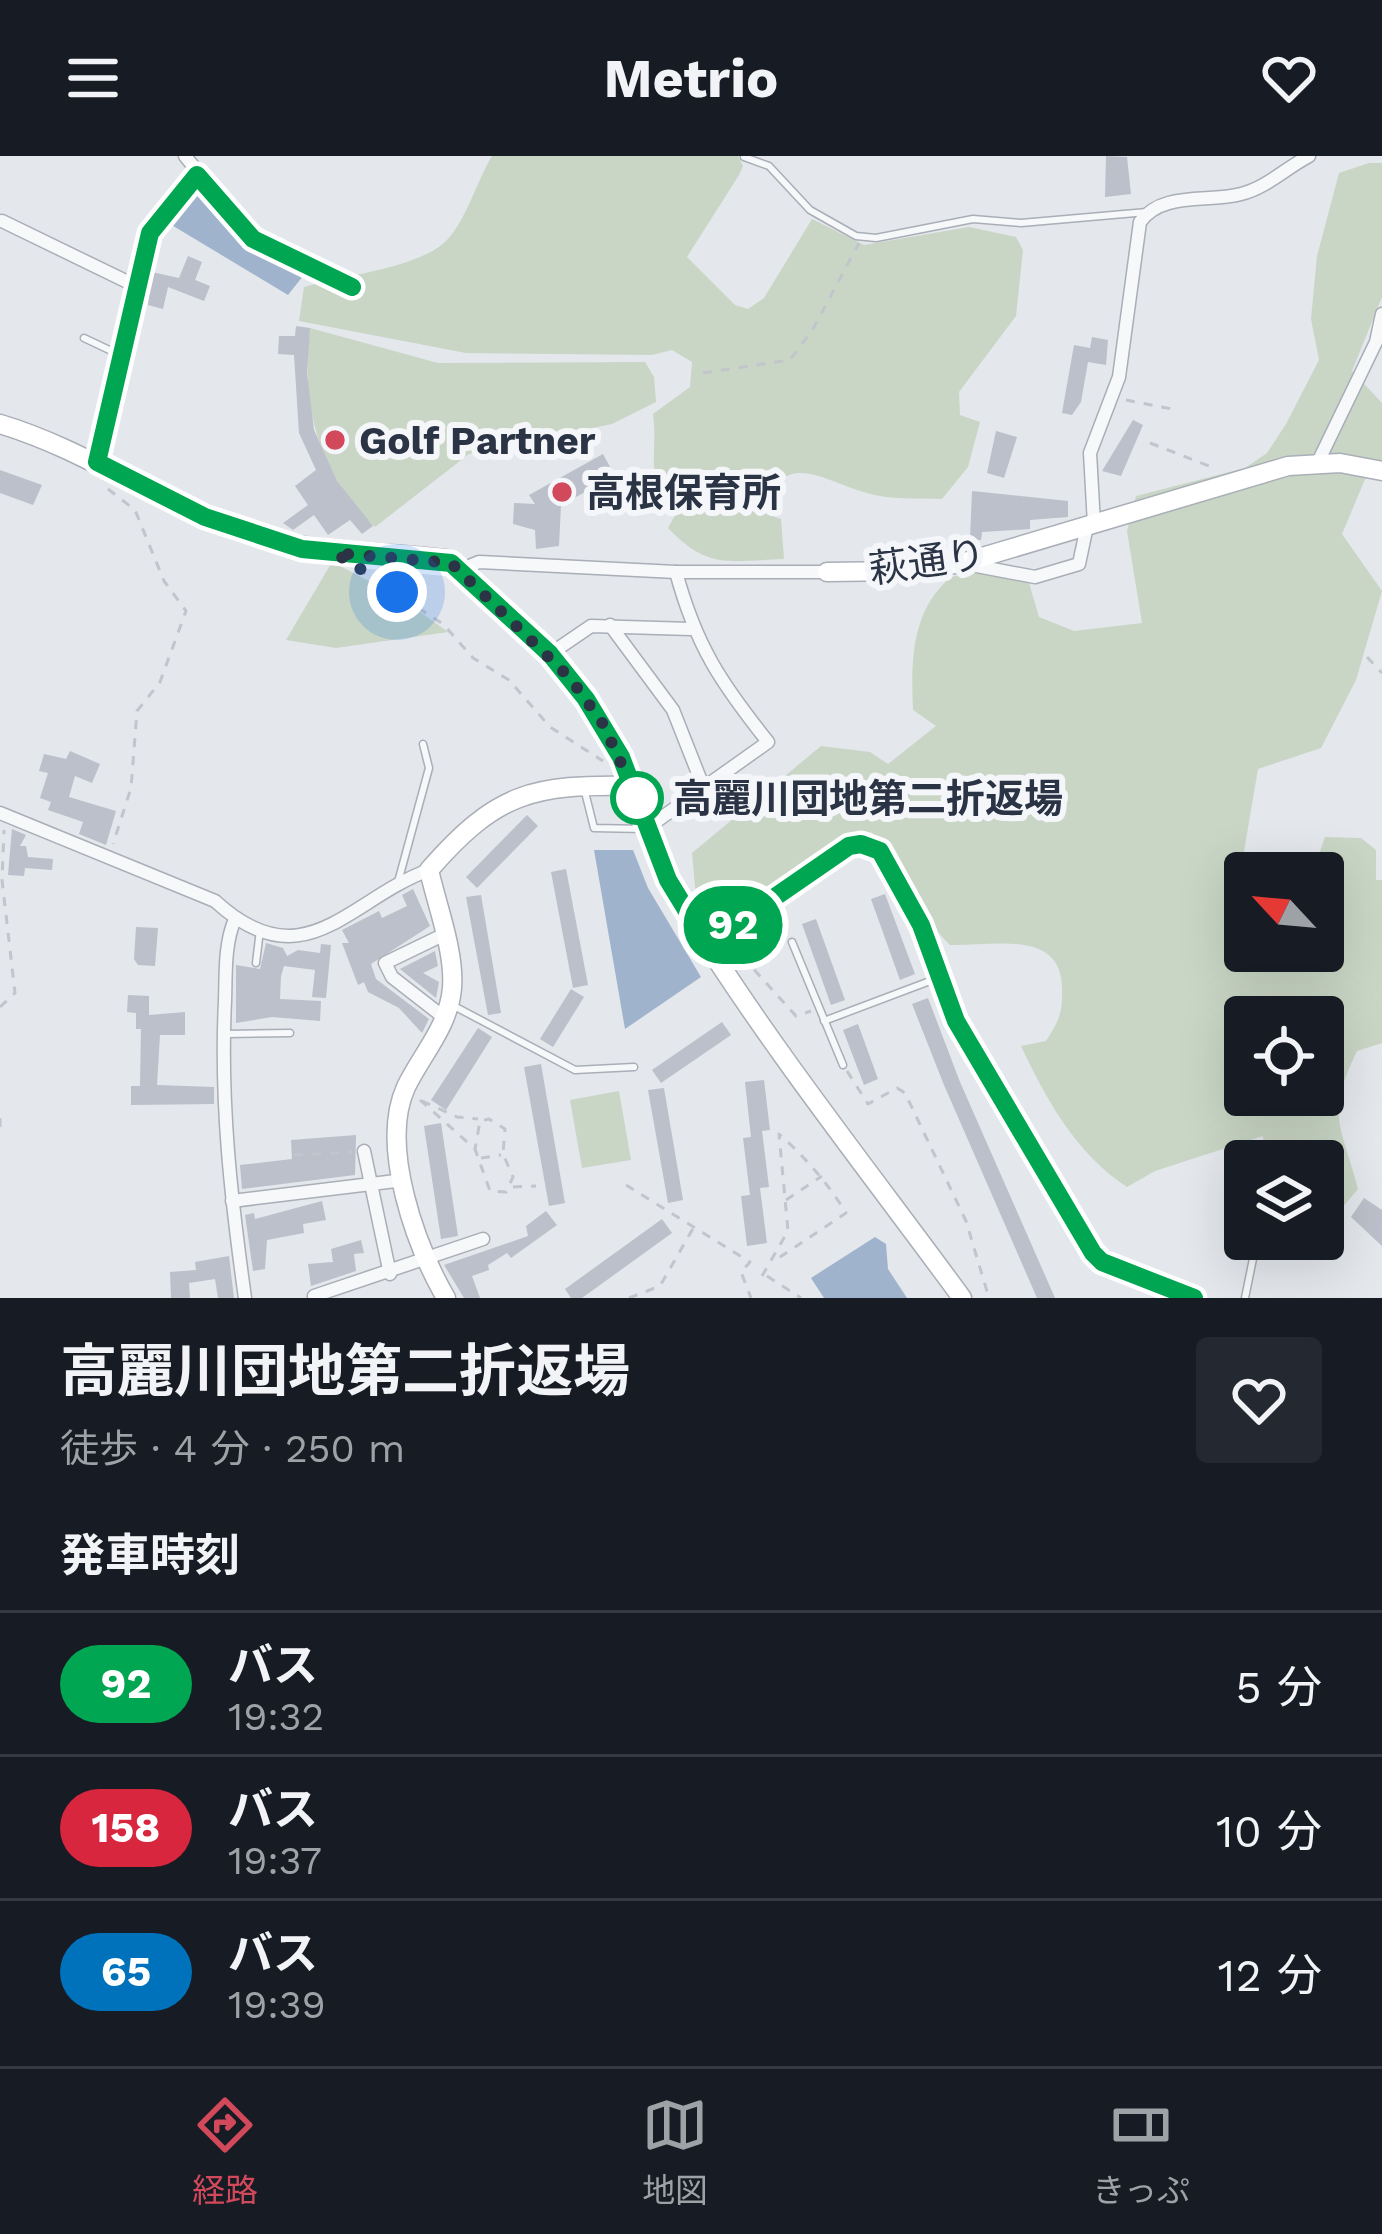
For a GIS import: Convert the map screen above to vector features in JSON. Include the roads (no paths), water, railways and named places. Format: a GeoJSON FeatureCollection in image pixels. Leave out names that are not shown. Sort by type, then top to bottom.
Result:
{"type":"FeatureCollection","features":[{"type":"Feature","properties":{"kind":"street"},"geometry":{"type":"LineString","coordinates":[[185,156],[253,239],[352,287]]}},
{"type":"Feature","properties":{"kind":"street"},"geometry":{"type":"LineString","coordinates":[[962,563],[1035,577],[1079,564],[1091,525],[1090,453],[1119,376],[1137,230],[1147,212],[1181,200],[1244,194],[1309,156]]}},
{"type":"Feature","properties":{"kind":"street"},"geometry":{"type":"LineString","coordinates":[[101,464],[156,220],[197,175]]}},
{"type":"Feature","properties":{"kind":"street"},"geometry":{"type":"LineString","coordinates":[[2,221],[138,286]]}},
{"type":"Feature","properties":{"kind":"street"},"geometry":{"type":"LineString","coordinates":[[1318,462],[1376,342],[1382,314]]}},
{"type":"Feature","properties":{"kind":"street"},"geometry":{"type":"LineString","coordinates":[[0,424],[101,464],[236,530],[335,553],[446,559],[460,570],[550,654],[603,724],[633,786],[668,880],[707,944],[962,1298]]}},
{"type":"Feature","properties":{"kind":"street","name":"萩通り"},"geometry":{"type":"LineString","coordinates":[[460,570],[479,562],[676,572],[901,572],[962,563],[1318,462],[1382,472]]}},
{"type":"Feature","properties":{"kind":"street"},"geometry":{"type":"LineString","coordinates":[[647,828],[768,742],[714,674],[691,629],[676,572]]}},
{"type":"Feature","properties":{"kind":"street"},"geometry":{"type":"LineString","coordinates":[[610,625],[673,710],[705,790]]}},
{"type":"Feature","properties":{"kind":"street"},"geometry":{"type":"LineString","coordinates":[[550,654],[591,626],[691,629]]}},
{"type":"Feature","properties":{"kind":"street"},"geometry":{"type":"LineString","coordinates":[[4,815],[215,901],[235,919],[260,930],[323,932],[398,882],[429,870],[464,836],[524,792],[583,785],[633,786]]}},
{"type":"Feature","properties":{"kind":"street"},"geometry":{"type":"LineString","coordinates":[[707,944],[849,846],[861,844],[880,851],[921,925],[956,1021],[1093,1253],[1102,1262],[1194,1298]]}},
{"type":"Feature","properties":{"kind":"street"},"geometry":{"type":"LineString","coordinates":[[429,870],[453,985],[412,1096],[397,1116],[404,1180],[424,1260],[446,1298]]}},
{"type":"Feature","properties":{"kind":"street"},"geometry":{"type":"LineString","coordinates":[[235,919],[228,935],[225,1156],[245,1298]]}},
{"type":"Feature","properties":{"kind":"street"},"geometry":{"type":"LineString","coordinates":[[443,935],[385,962],[392,977],[447,1011]]}},
{"type":"Feature","properties":{"kind":"street"},"geometry":{"type":"LineString","coordinates":[[364,1151],[390,1274]]}},
{"type":"Feature","properties":{"kind":"street"},"geometry":{"type":"LineString","coordinates":[[232,1201],[404,1180]]}},
{"type":"Feature","properties":{"kind":"street"},"geometry":{"type":"LineString","coordinates":[[314,1296],[482,1239]]}},
{"type":"Feature","properties":{"kind":"lane"},"geometry":{"type":"LineString","coordinates":[[744,157],[778,174],[810,210],[862,236],[973,219],[1021,223],[1147,212]]}},
{"type":"Feature","properties":{"kind":"lane"},"geometry":{"type":"LineString","coordinates":[[84,338],[125,358]]}},
{"type":"Feature","properties":{"kind":"lane"},"geometry":{"type":"LineString","coordinates":[[398,882],[429,767],[423,744]]}},
{"type":"Feature","properties":{"kind":"lane"},"geometry":{"type":"LineString","coordinates":[[583,785],[594,828],[628,833],[647,828]]}},
{"type":"Feature","properties":{"kind":"lane"},"geometry":{"type":"LineString","coordinates":[[256,963],[260,930]]}},
{"type":"Feature","properties":{"kind":"lane"},"geometry":{"type":"LineString","coordinates":[[792,941],[843,1065]]}},
{"type":"Feature","properties":{"kind":"lane"},"geometry":{"type":"LineString","coordinates":[[824,1021],[938,978]]}},
{"type":"Feature","properties":{"kind":"lane"},"geometry":{"type":"LineString","coordinates":[[447,1011],[574,1070],[634,1067]]}},
{"type":"Feature","properties":{"kind":"lane"},"geometry":{"type":"LineString","coordinates":[[224,1034],[290,1033]]}},
{"type":"Feature","properties":{"kind":"lane"},"geometry":{"type":"LineString","coordinates":[[1245,1298],[1253,1260]]}},
{"type":"Feature","properties":{"kind":"water"},"geometry":{"type":"Polygon","coordinates":[[[197,185],[250,244],[303,276],[288,295],[165,221],[197,185]]]}},
{"type":"Feature","properties":{"kind":"water"},"geometry":{"type":"Polygon","coordinates":[[[594,850],[633,850],[648,888],[701,977],[625,1029],[594,850]]]}},
{"type":"Feature","properties":{"kind":"water"},"geometry":{"type":"Polygon","coordinates":[[[875,1237],[886,1244],[888,1269],[907,1298],[824,1298],[811,1278],[875,1237]]]}},
{"type":"Feature","properties":{"kind":"place","name":"Golf Partner"},"geometry":{"type":"Point","coordinates":[335,440]}},
{"type":"Feature","properties":{"kind":"place","name":"高根保育所"},"geometry":{"type":"Point","coordinates":[562,492]}},
{"type":"Feature","properties":{"kind":"place","name":"高麗川団地第二折返場"},"geometry":{"type":"Point","coordinates":[637,798]}}]}
